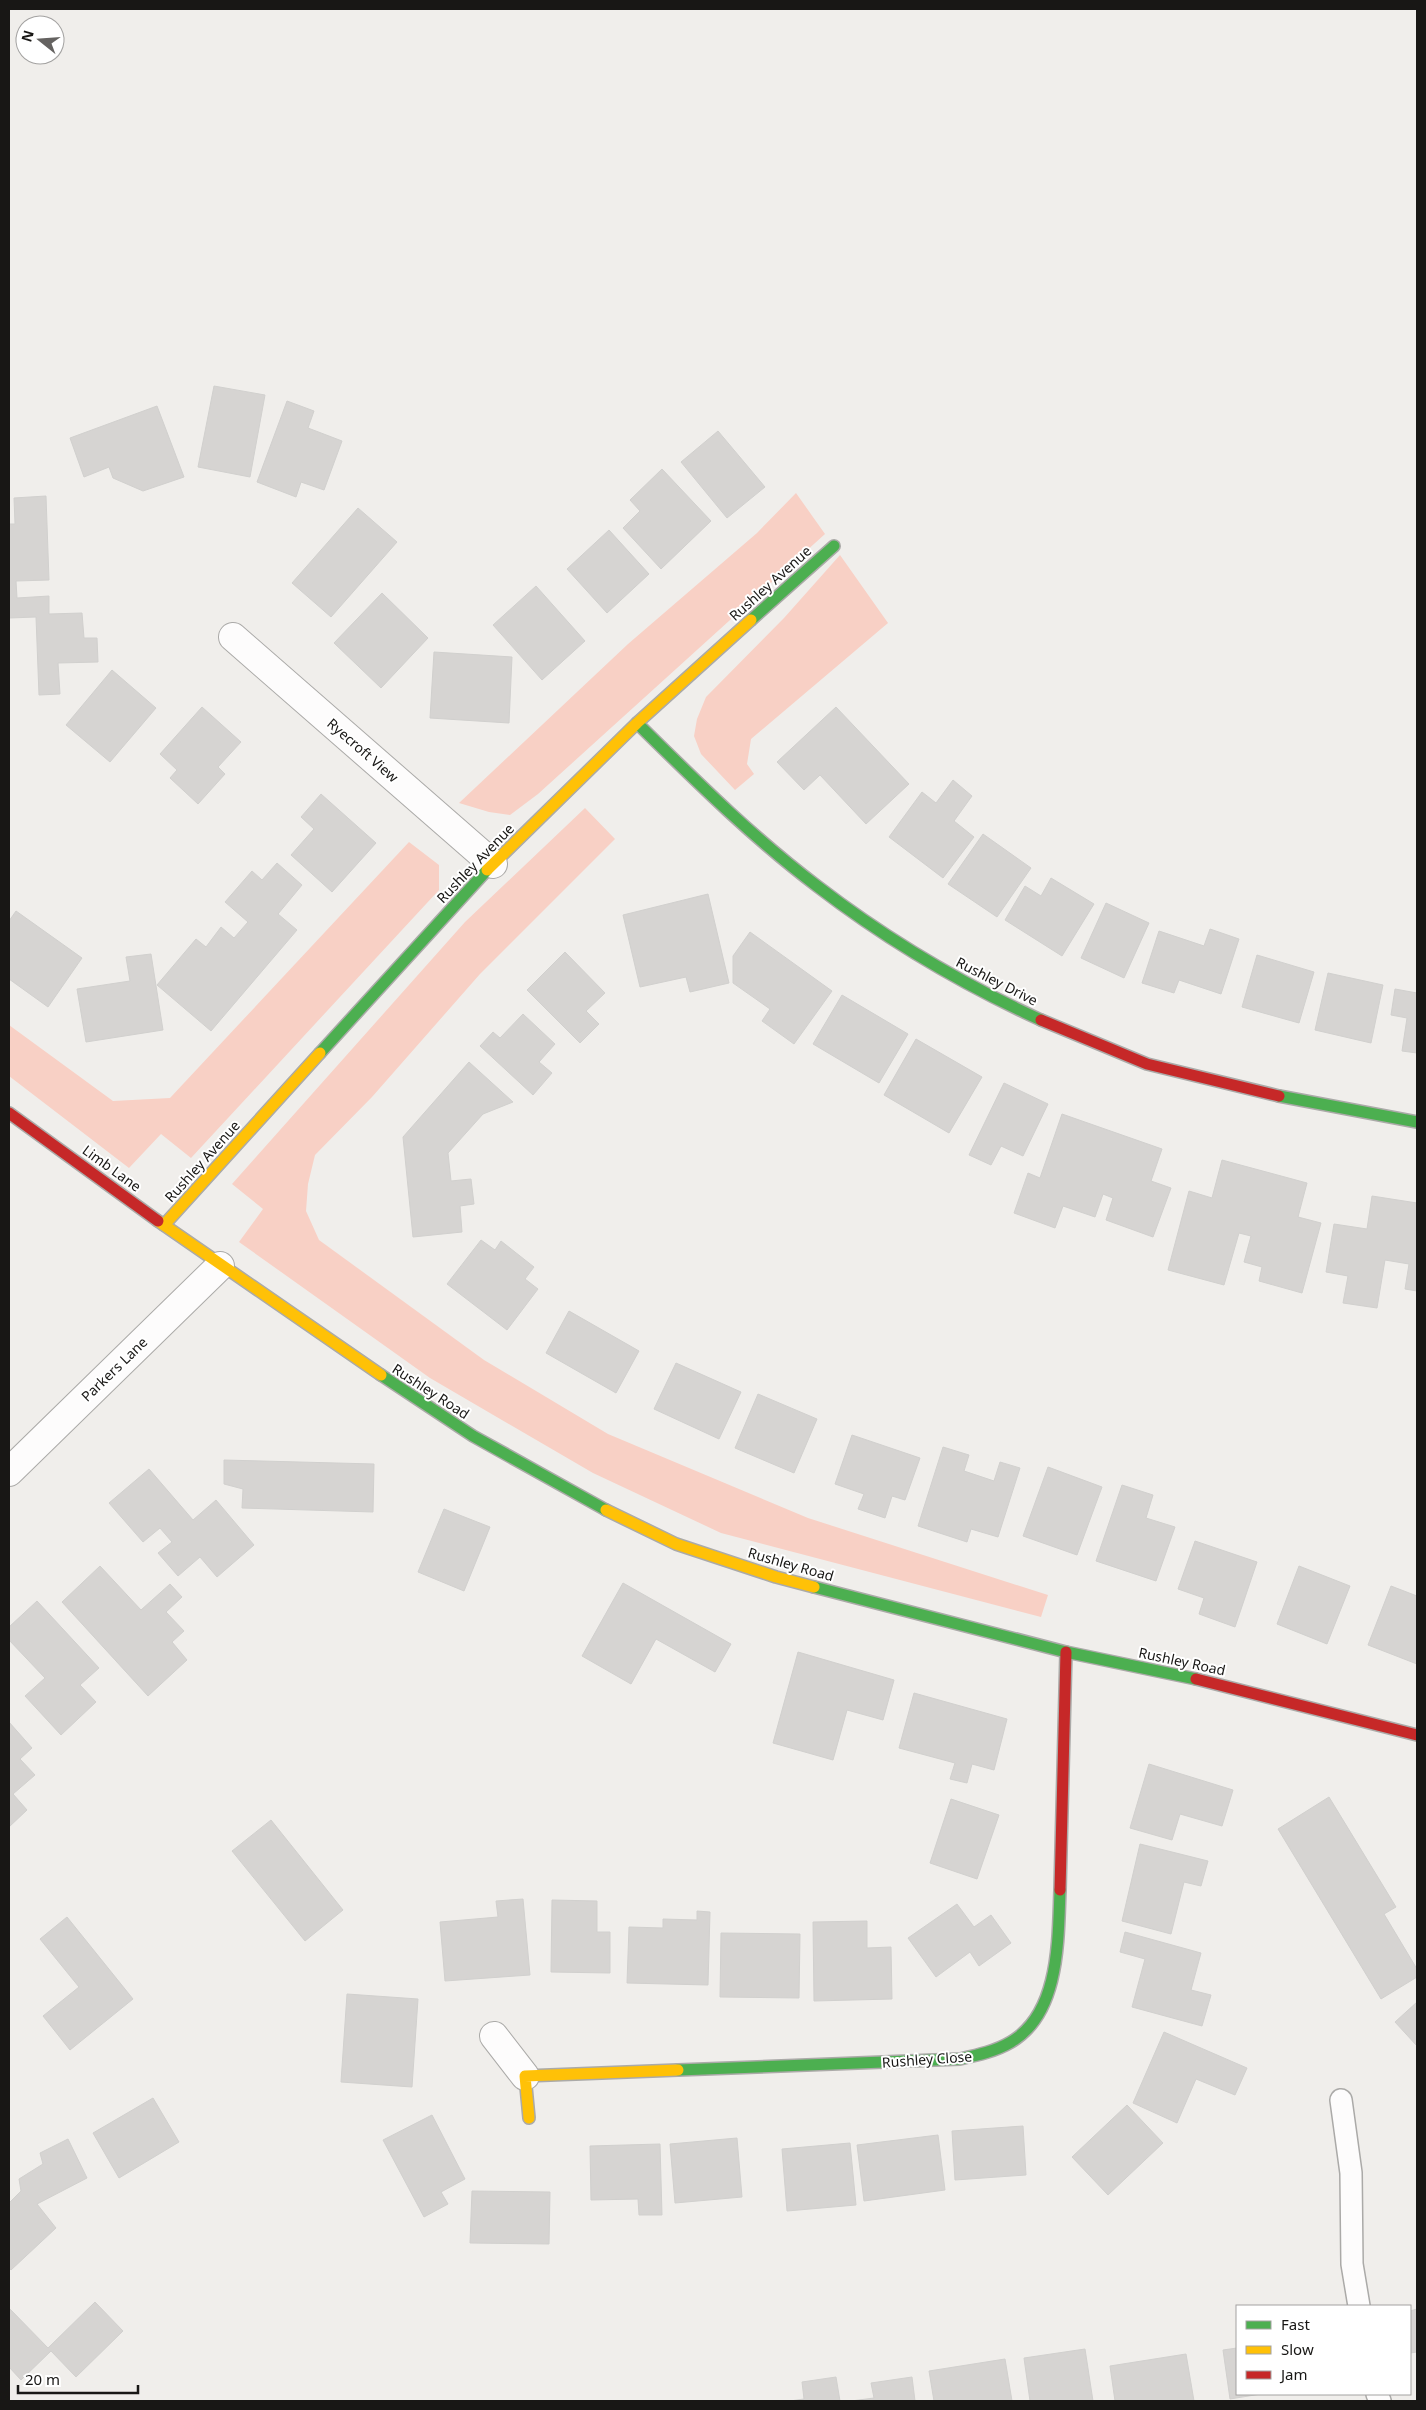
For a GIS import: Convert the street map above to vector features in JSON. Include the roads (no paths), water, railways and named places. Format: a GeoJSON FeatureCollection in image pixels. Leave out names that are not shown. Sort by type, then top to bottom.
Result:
{"type":"FeatureCollection","features":[{"type":"Feature","properties":{"kind":"street","name":"Rushley Avenue"},"geometry":{"type":"LineString","coordinates":[[164,1225],[492,864],[637,723],[834,546]]}},
{"type":"Feature","properties":{"kind":"street","name":"Ryecroft View"},"geometry":{"type":"LineString","coordinates":[[233,637],[492,864]]}},
{"type":"Feature","properties":{"kind":"street","name":"Rushley Drive"},"geometry":{"type":"LineString","coordinates":[[637,723],[785,861],[850,910],[939,968],[1018,1010],[1096,1044],[1173,1072],[1307,1102],[1417,1122]]}},
{"type":"Feature","properties":{"kind":"street","name":"Limb Lane"},"geometry":{"type":"LineString","coordinates":[[9,1113],[220,1266]]}},
{"type":"Feature","properties":{"kind":"street","name":"Parkers Lane"},"geometry":{"type":"LineString","coordinates":[[9,1472],[220,1266]]}},
{"type":"Feature","properties":{"kind":"street","name":"Rushley Road"},"geometry":{"type":"LineString","coordinates":[[220,1266],[324,1338],[473,1436],[602,1508],[676,1544],[776,1577],[1066,1652],[1238,1688],[1417,1735]]}},
{"type":"Feature","properties":{"kind":"street","name":"Rushley Close"},"geometry":{"type":"LineString","coordinates":[[525,2076],[960,2060],[995,2052],[1019,2038],[1037,2017],[1049,1994],[1058,1928],[1066,1652]]}},
{"type":"Feature","properties":{"kind":"street"},"geometry":{"type":"LineString","coordinates":[[494,2036],[525,2076],[529,2118]]}},
{"type":"Feature","properties":{"kind":"lane"},"geometry":{"type":"LineString","coordinates":[[1341,2100],[1352,2173],[1352,2264],[1359,2305]]}}]}
